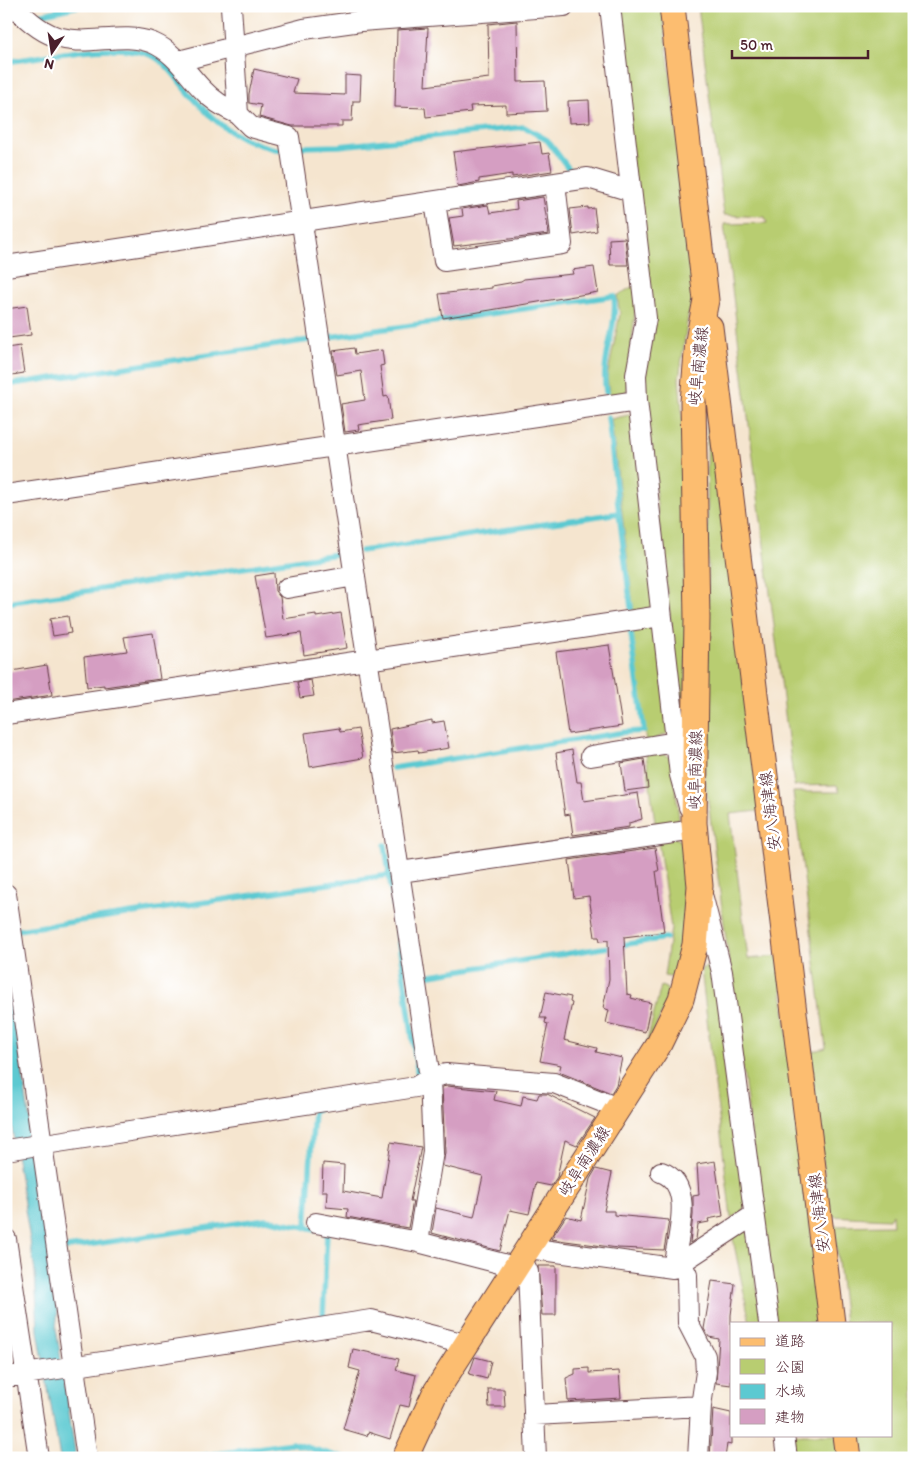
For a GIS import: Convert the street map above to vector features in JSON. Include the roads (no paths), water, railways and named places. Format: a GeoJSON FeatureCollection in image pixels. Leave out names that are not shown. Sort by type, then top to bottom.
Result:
{"type":"FeatureCollection","features":[{"type":"Feature","properties":{"kind":"main road","name":"岐阜南濃線"},"geometry":{"type":"LineString","coordinates":[[405,1458],[434,1393],[658,1046],[681,999],[695,945],[700,886],[695,827],[697,618],[692,402],[698,341],[706,300],[672,6]]}},
{"type":"Feature","properties":{"kind":"main road","name":"安八海津線"},"geometry":{"type":"LineString","coordinates":[[706,300],[832,1322]]}},
{"type":"Feature","properties":{"kind":"main road"},"geometry":{"type":"LineString","coordinates":[[845,1436],[848,1458]]}},
{"type":"Feature","properties":{"kind":"street"},"geometry":{"type":"LineString","coordinates":[[14,6],[39,28],[62,39],[124,37],[152,43],[179,61],[203,91],[221,105],[238,114],[251,127],[290,137],[366,660],[400,872],[430,1078],[433,1152],[418,1242]]}},
{"type":"Feature","properties":{"kind":"street"},"geometry":{"type":"LineString","coordinates":[[231,6],[238,114]]}},
{"type":"Feature","properties":{"kind":"street"},"geometry":{"type":"LineString","coordinates":[[179,61],[304,29],[361,21],[498,8],[564,6]]}},
{"type":"Feature","properties":{"kind":"street"},"geometry":{"type":"LineString","coordinates":[[400,872],[695,827],[680,775],[661,616],[655,541],[637,401],[636,375],[646,318],[610,6]]}},
{"type":"Feature","properties":{"kind":"street"},"geometry":{"type":"LineString","coordinates":[[6,266],[588,178],[631,191]]}},
{"type":"Feature","properties":{"kind":"street"},"geometry":{"type":"LineString","coordinates":[[435,202],[444,261],[562,244],[555,183]]}},
{"type":"Feature","properties":{"kind":"street"},"geometry":{"type":"LineString","coordinates":[[6,495],[637,401]]}},
{"type":"Feature","properties":{"kind":"street"},"geometry":{"type":"LineString","coordinates":[[287,588],[355,576]]}},
{"type":"Feature","properties":{"kind":"street"},"geometry":{"type":"LineString","coordinates":[[6,714],[661,616]]}},
{"type":"Feature","properties":{"kind":"street"},"geometry":{"type":"LineString","coordinates":[[591,756],[676,742]]}},
{"type":"Feature","properties":{"kind":"street"},"geometry":{"type":"LineString","coordinates":[[700,886],[722,972],[769,1322]]}},
{"type":"Feature","properties":{"kind":"street"},"geometry":{"type":"LineString","coordinates":[[6,894],[69,1367],[87,1458]]}},
{"type":"Feature","properties":{"kind":"street"},"geometry":{"type":"LineString","coordinates":[[7,1150],[416,1087],[430,1078],[446,1074],[554,1083],[618,1108]]}},
{"type":"Feature","properties":{"kind":"street"},"geometry":{"type":"LineString","coordinates":[[662,1172],[671,1175],[679,1185],[683,1200],[677,1265]]}},
{"type":"Feature","properties":{"kind":"street"},"geometry":{"type":"LineString","coordinates":[[316,1224],[521,1258],[677,1265],[754,1215]]}},
{"type":"Feature","properties":{"kind":"street"},"geometry":{"type":"LineString","coordinates":[[6,1239],[33,1373],[39,1458]]}},
{"type":"Feature","properties":{"kind":"street"},"geometry":{"type":"LineString","coordinates":[[521,1258],[528,1272],[536,1458]]}},
{"type":"Feature","properties":{"kind":"street"},"geometry":{"type":"LineString","coordinates":[[677,1265],[687,1275],[688,1324],[705,1356],[706,1372],[701,1406],[698,1458]]}},
{"type":"Feature","properties":{"kind":"street"},"geometry":{"type":"LineString","coordinates":[[6,1377],[371,1320],[465,1344]]}},
{"type":"Feature","properties":{"kind":"street"},"geometry":{"type":"LineString","coordinates":[[535,1416],[701,1406]]}},
{"type":"Feature","properties":{"kind":"street"},"geometry":{"type":"LineString","coordinates":[[784,1436],[786,1458]]}},
{"type":"Feature","properties":{"kind":"water"},"geometry":{"type":"Polygon","coordinates":[[[6,963],[58,1309],[56,1328],[76,1458],[60,1458],[38,1331],[35,1272],[6,1091],[6,963]]]}},
{"type":"Feature","properties":{"kind":"waterway"},"geometry":{"type":"LineString","coordinates":[[35,16],[79,6]]}},
{"type":"Feature","properties":{"kind":"waterway"},"geometry":{"type":"LineString","coordinates":[[6,62],[99,49],[118,49],[150,55],[164,64],[204,110],[225,128],[250,141],[280,150]]}},
{"type":"Feature","properties":{"kind":"waterway"},"geometry":{"type":"LineString","coordinates":[[301,147],[339,146],[524,127],[547,140],[572,173]]}},
{"type":"Feature","properties":{"kind":"waterway"},"geometry":{"type":"LineString","coordinates":[[329,337],[614,296],[614,320],[605,368],[606,392]]}},
{"type":"Feature","properties":{"kind":"waterway"},"geometry":{"type":"LineString","coordinates":[[6,385],[310,340]]}},
{"type":"Feature","properties":{"kind":"waterway"},"geometry":{"type":"LineString","coordinates":[[361,551],[619,513],[608,417]]}},
{"type":"Feature","properties":{"kind":"waterway"},"geometry":{"type":"LineString","coordinates":[[619,513],[631,608]]}},
{"type":"Feature","properties":{"kind":"waterway"},"geometry":{"type":"LineString","coordinates":[[6,603],[344,553],[345,556]]}},
{"type":"Feature","properties":{"kind":"waterway"},"geometry":{"type":"LineString","coordinates":[[393,768],[626,732],[644,731],[630,626]]}},
{"type":"Feature","properties":{"kind":"waterway"},"geometry":{"type":"LineString","coordinates":[[385,845],[418,1076]]}},
{"type":"Feature","properties":{"kind":"waterway"},"geometry":{"type":"LineString","coordinates":[[18,930],[389,875]]}},
{"type":"Feature","properties":{"kind":"waterway"},"geometry":{"type":"LineString","coordinates":[[424,976],[666,938]]}},
{"type":"Feature","properties":{"kind":"waterway"},"geometry":{"type":"LineString","coordinates":[[306,1228],[314,1111],[318,1110]]}},
{"type":"Feature","properties":{"kind":"waterway"},"geometry":{"type":"LineString","coordinates":[[67,1248],[266,1219],[315,1229]]}},
{"type":"Feature","properties":{"kind":"waterway"},"geometry":{"type":"LineString","coordinates":[[323,1317],[327,1232]]}},
{"type":"Feature","properties":{"kind":"waterway"},"geometry":{"type":"LineString","coordinates":[[188,1458],[292,1443],[343,1458]]}}]}
